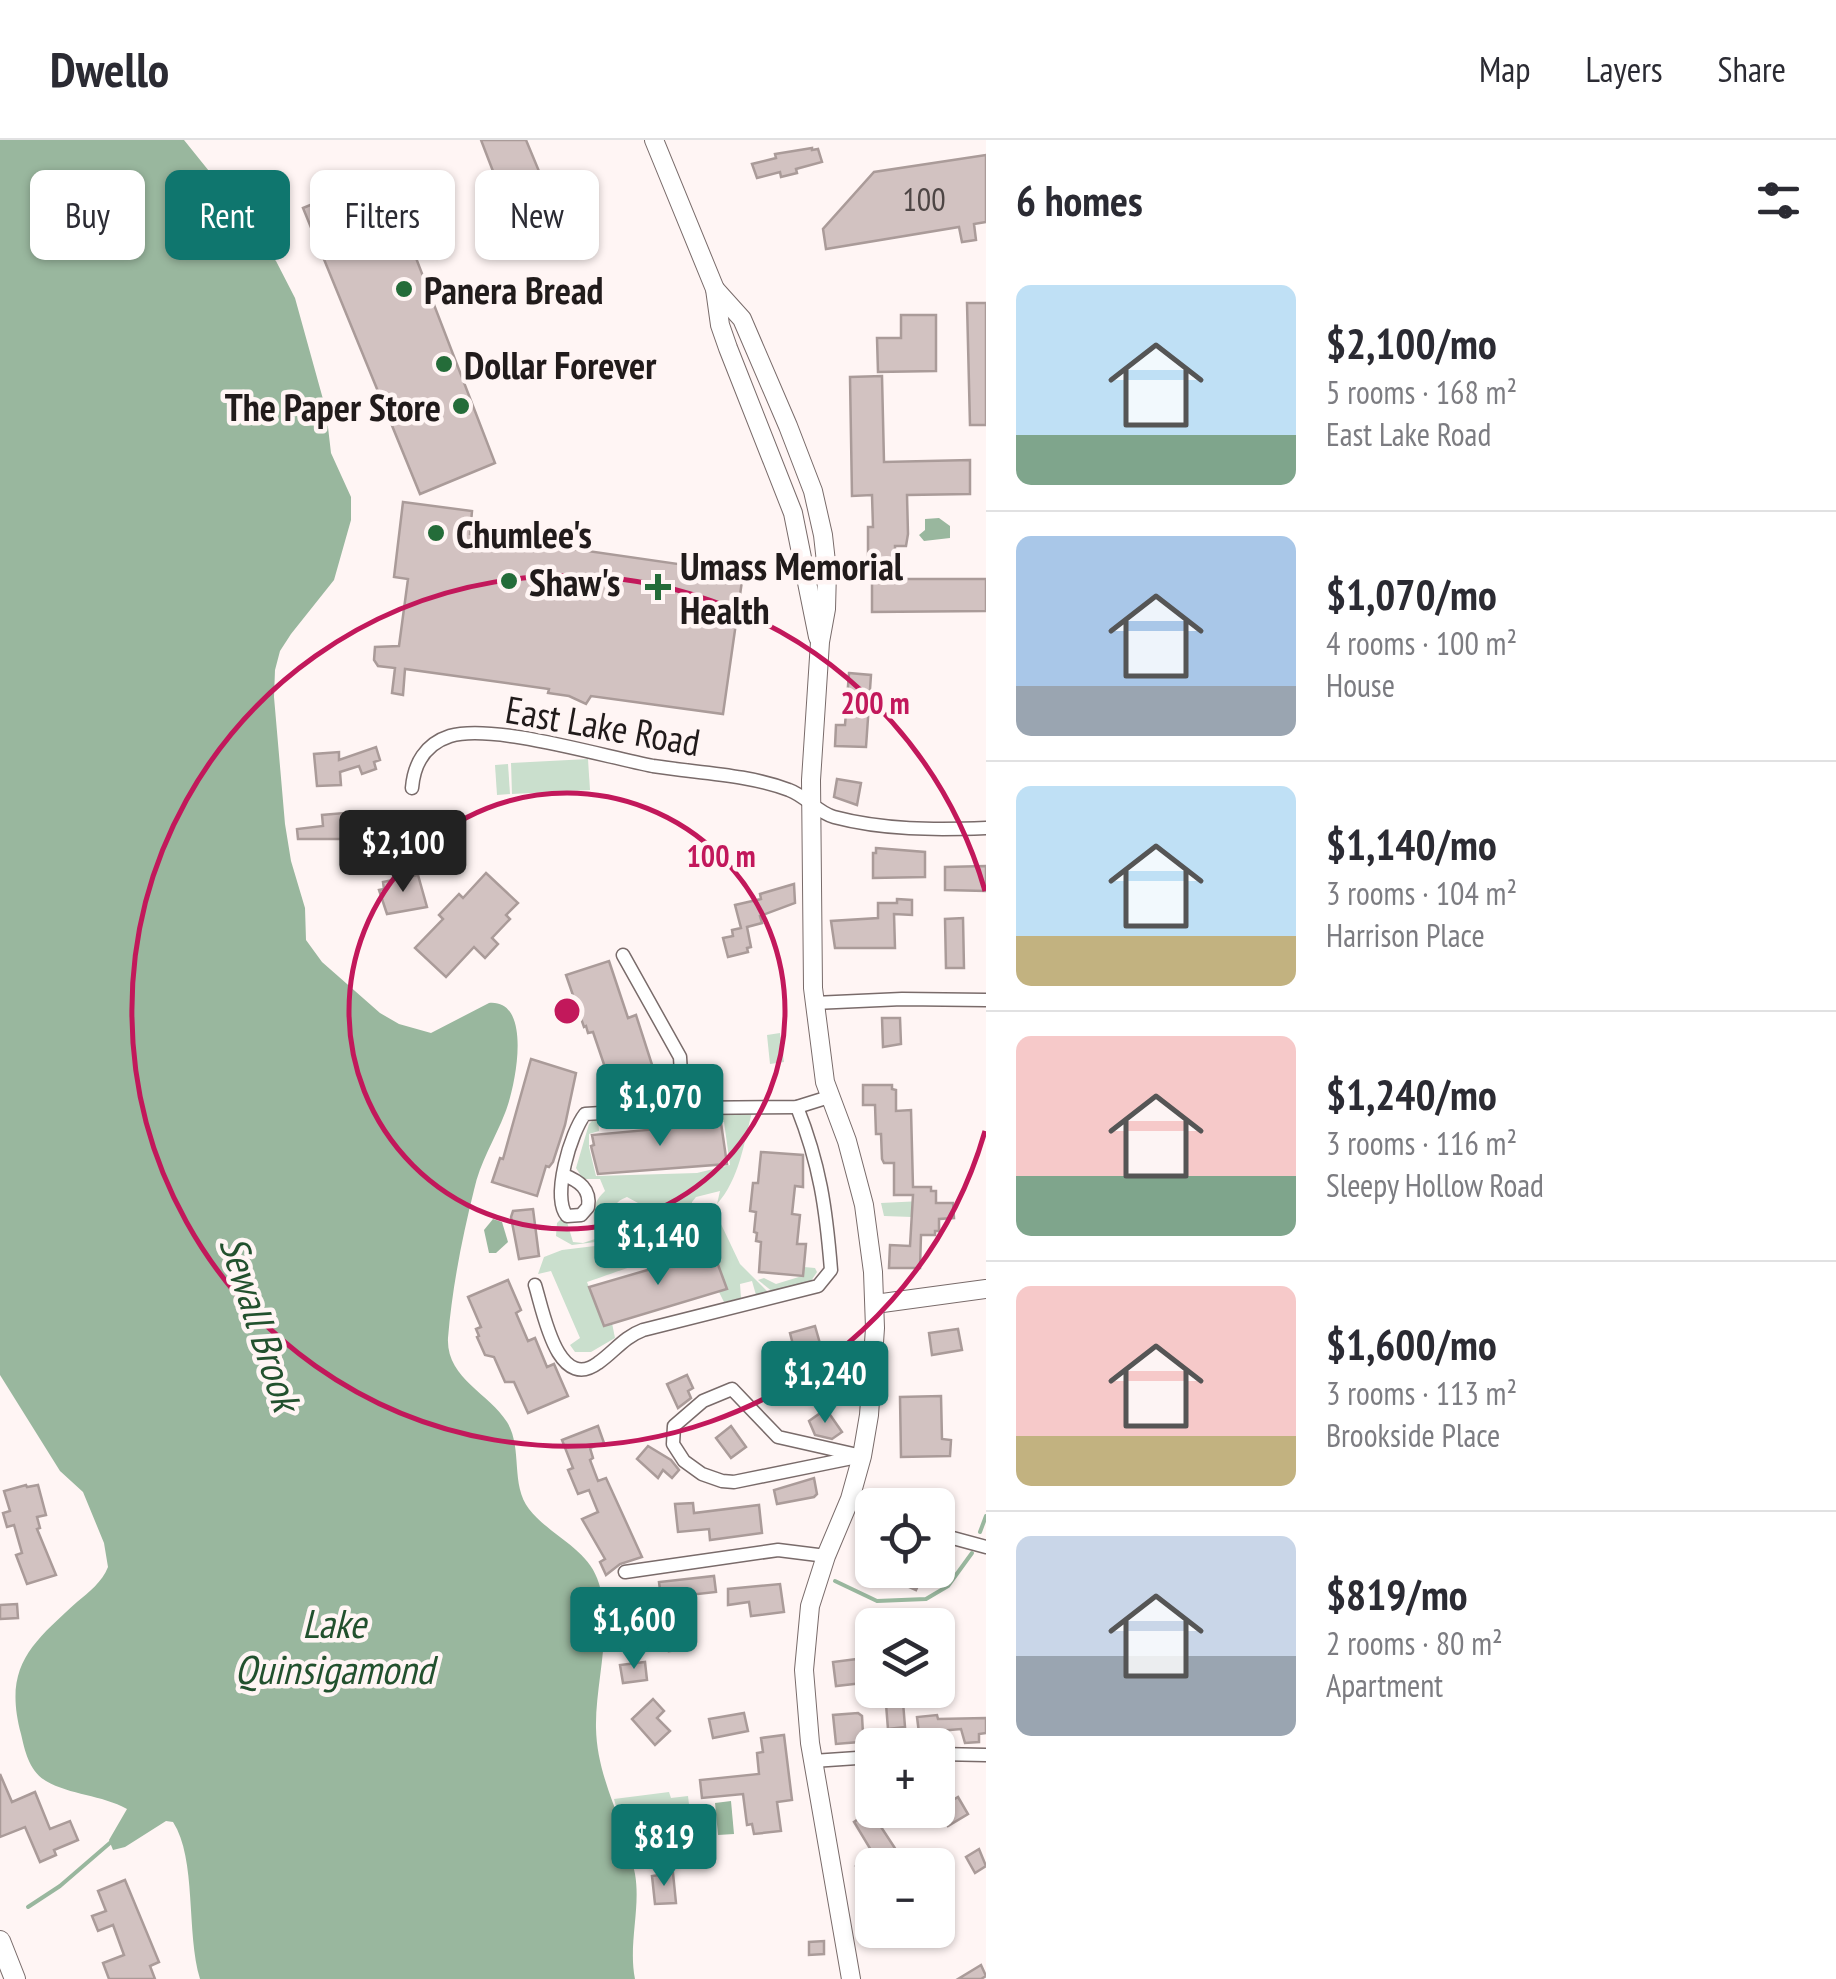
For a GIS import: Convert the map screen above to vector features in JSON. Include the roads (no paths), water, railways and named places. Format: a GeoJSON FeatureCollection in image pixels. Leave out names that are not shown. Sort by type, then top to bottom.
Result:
{"type":"FeatureCollection","features":[{"type":"Feature","properties":{"kind":"main road"},"geometry":{"type":"LineString","coordinates":[[654,140],[715,289],[728,348],[793,513],[820,642]]}},
{"type":"Feature","properties":{"kind":"main road"},"geometry":{"type":"LineString","coordinates":[[715,289],[742,319],[813,491],[824,536],[827,571],[811,801],[814,1003],[829,1097],[859,1183],[875,1304],[871,1395],[862,1456],[810,1606],[805,1639],[805,1702],[851,1979]]}},
{"type":"Feature","properties":{"kind":"main road"},"geometry":{"type":"LineString","coordinates":[[875,1304],[958,1296],[986,1289]]}},
{"type":"Feature","properties":{"kind":"main road"},"geometry":{"type":"LineString","coordinates":[[0,1941],[15,1979]]}},
{"type":"Feature","properties":{"kind":"street","name":"East Lake Road"},"geometry":{"type":"LineString","coordinates":[[412,788],[416,768],[426,750],[443,739],[466,734],[567,746],[648,765],[788,789],[828,816],[897,828],[986,828]]}},
{"type":"Feature","properties":{"kind":"street"},"geometry":{"type":"LineString","coordinates":[[623,955],[680,1058],[683,1108]]}},
{"type":"Feature","properties":{"kind":"street"},"geometry":{"type":"LineString","coordinates":[[814,1003],[986,1000]]}},
{"type":"Feature","properties":{"kind":"street"},"geometry":{"type":"LineString","coordinates":[[564,1175],[574,1134],[585,1114],[797,1107],[829,1097]]}},
{"type":"Feature","properties":{"kind":"street"},"geometry":{"type":"LineString","coordinates":[[535,1285],[555,1350],[565,1363],[581,1370],[595,1366],[625,1339],[643,1330],[818,1286],[831,1270],[827,1219],[816,1154],[797,1107]]}},
{"type":"Feature","properties":{"kind":"street"},"geometry":{"type":"LineString","coordinates":[[732,1389],[778,1437],[862,1456],[727,1482],[692,1468],[674,1444],[674,1426],[703,1400],[732,1389]]}},
{"type":"Feature","properties":{"kind":"street"},"geometry":{"type":"LineString","coordinates":[[850,1499],[855,1501]]}},
{"type":"Feature","properties":{"kind":"street"},"geometry":{"type":"LineString","coordinates":[[955,1539],[986,1547]]}},
{"type":"Feature","properties":{"kind":"street"},"geometry":{"type":"LineString","coordinates":[[626,1572],[778,1550],[826,1556]]}},
{"type":"Feature","properties":{"kind":"street"},"geometry":{"type":"LineString","coordinates":[[955,1754],[986,1754]]}},
{"type":"Feature","properties":{"kind":"street"},"geometry":{"type":"LineString","coordinates":[[813,1761],[855,1758]]}},
{"type":"Feature","properties":{"kind":"water","name":"Lake Quinsigamond"},"geometry":{"type":"Polygon","coordinates":[[[0,140],[184,140],[208,170],[165,170],[165,260],[276,261],[295,298],[326,410],[331,453],[351,497],[351,520],[334,580],[291,634],[280,651],[275,670],[285,824],[305,908],[306,940],[322,962],[380,1013],[399,1024],[431,1033],[489,1003],[503,1006],[512,1015],[516,1030],[513,1085],[480,1170],[458,1264],[449,1352],[461,1375],[507,1422],[515,1443],[520,1489],[529,1509],[584,1558],[597,1578],[604,1614],[596,1728],[601,1766],[635,1874],[635,1979],[200,1979],[185,1856],[173,1822],[166,1821],[125,1847],[113,1850],[109,1840],[127,1809],[46,1781],[35,1772],[26,1754],[16,1711],[16,1691],[25,1659],[46,1631],[99,1582],[108,1567],[104,1543],[83,1492],[60,1471],[0,1375],[0,140]]]}},
{"type":"Feature","properties":{"kind":"water"},"geometry":{"type":"Polygon","coordinates":[[[939,518],[950,526],[950,538],[924,541],[919,535],[925,530],[925,519],[939,518]]]}},
{"type":"Feature","properties":{"kind":"water"},"geometry":{"type":"Polygon","coordinates":[[[493,1219],[502,1222],[508,1242],[496,1253],[489,1253],[484,1230],[493,1219]]]}},
{"type":"Feature","properties":{"kind":"water"},"geometry":{"type":"Polygon","coordinates":[[[731,1801],[734,1834],[718,1835],[715,1803],[731,1801]]]}},
{"type":"Feature","properties":{"kind":"waterway"},"geometry":{"type":"LineString","coordinates":[[980,1532],[986,1516]]}},
{"type":"Feature","properties":{"kind":"waterway"},"geometry":{"type":"LineString","coordinates":[[835,1581],[877,1601],[926,1599],[948,1586],[972,1553]]}},
{"type":"Feature","properties":{"kind":"waterway"},"geometry":{"type":"LineString","coordinates":[[28,1907],[60,1886],[111,1842]]}},
{"type":"Feature","properties":{"kind":"place","name":"Panera Bread"},"geometry":{"type":"Point","coordinates":[404,289]}},
{"type":"Feature","properties":{"kind":"place","name":"Dollar Forever"},"geometry":{"type":"Point","coordinates":[444,364]}},
{"type":"Feature","properties":{"kind":"place","name":"The Paper Store"},"geometry":{"type":"Point","coordinates":[461,406]}},
{"type":"Feature","properties":{"kind":"place","name":"Chumlee's"},"geometry":{"type":"Point","coordinates":[436,533]}},
{"type":"Feature","properties":{"kind":"place","name":"Shaw's"},"geometry":{"type":"Point","coordinates":[509,581]}},
{"type":"Feature","properties":{"kind":"place","name":"Umass Memorial Health"},"geometry":{"type":"Point","coordinates":[658,587]}},
{"type":"Feature","properties":{"kind":"water label","name":"Sewall Brook"},"geometry":{"type":"Point","coordinates":[261,1323]}}]}
